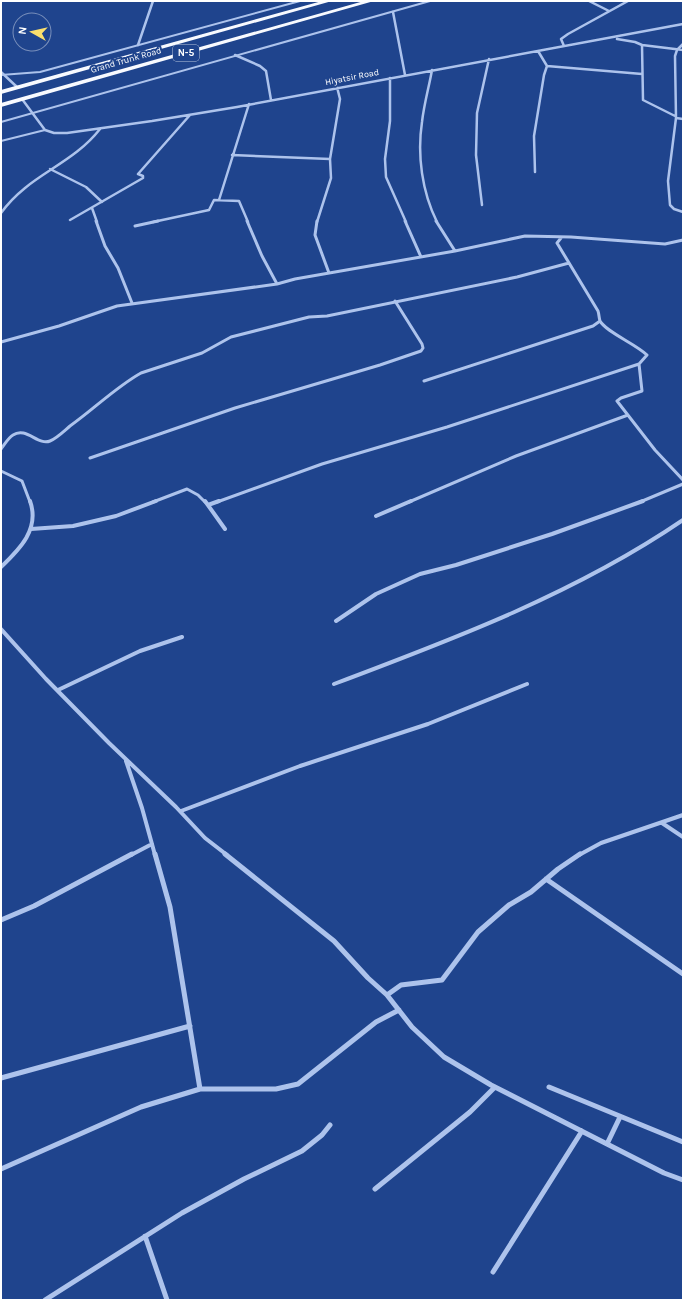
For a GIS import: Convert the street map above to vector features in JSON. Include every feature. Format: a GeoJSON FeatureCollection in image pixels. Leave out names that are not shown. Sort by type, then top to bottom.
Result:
{"type":"FeatureCollection","features":[{"type":"Feature","properties":{"kind":"highway","name":"Grand Trunk Road"},"geometry":{"type":"LineString","coordinates":[[1,92],[329,1]]}},
{"type":"Feature","properties":{"kind":"highway","name":"Grand Trunk Road"},"geometry":{"type":"LineString","coordinates":[[1,105],[371,1]]}},
{"type":"Feature","properties":{"kind":"street"},"geometry":{"type":"LineString","coordinates":[[138,45],[150,14],[153,1]]}},
{"type":"Feature","properties":{"kind":"street"},"geometry":{"type":"LineString","coordinates":[[589,1],[609,11]]}},
{"type":"Feature","properties":{"kind":"street"},"geometry":{"type":"LineString","coordinates":[[564,46],[561,39],[628,1]]}},
{"type":"Feature","properties":{"kind":"street"},"geometry":{"type":"LineString","coordinates":[[393,12],[405,75]]}},
{"type":"Feature","properties":{"kind":"street","name":"Hiyatsir Road"},"geometry":{"type":"LineString","coordinates":[[44,130],[54,133],[67,133],[191,115],[683,24]]}},
{"type":"Feature","properties":{"kind":"street"},"geometry":{"type":"LineString","coordinates":[[677,25],[683,29]]}},
{"type":"Feature","properties":{"kind":"street"},"geometry":{"type":"LineString","coordinates":[[612,38],[635,42],[642,45],[683,50]]}},
{"type":"Feature","properties":{"kind":"street"},"geometry":{"type":"LineString","coordinates":[[683,44],[677,50],[675,56],[675,117],[668,181],[670,205],[674,209],[683,212]]}},
{"type":"Feature","properties":{"kind":"street"},"geometry":{"type":"LineString","coordinates":[[642,45],[643,100],[675,117],[683,119]]}},
{"type":"Feature","properties":{"kind":"street"},"geometry":{"type":"LineString","coordinates":[[535,172],[533,160],[533,141],[544,75],[547,66],[538,51]]}},
{"type":"Feature","properties":{"kind":"street"},"geometry":{"type":"LineString","coordinates":[[235,55],[245,61],[264,67],[271,100]]}},
{"type":"Feature","properties":{"kind":"street"},"geometry":{"type":"LineString","coordinates":[[482,205],[476,155],[477,113],[489,59]]}},
{"type":"Feature","properties":{"kind":"street"},"geometry":{"type":"LineString","coordinates":[[547,66],[642,74]]}},
{"type":"Feature","properties":{"kind":"street"},"geometry":{"type":"LineString","coordinates":[[432,70],[422,126],[420,153],[424,182],[430,205],[439,227],[455,251]]}},
{"type":"Feature","properties":{"kind":"street"},"geometry":{"type":"LineString","coordinates":[[2,74],[17,87]]}},
{"type":"Feature","properties":{"kind":"street"},"geometry":{"type":"LineString","coordinates":[[390,78],[390,121],[385,159],[386,177],[393,190],[421,257]]}},
{"type":"Feature","properties":{"kind":"street"},"geometry":{"type":"LineString","coordinates":[[329,273],[315,229],[331,178],[330,159],[340,99],[337,87]]}},
{"type":"Feature","properties":{"kind":"street"},"geometry":{"type":"LineString","coordinates":[[22,99],[44,130]]}},
{"type":"Feature","properties":{"kind":"street"},"geometry":{"type":"LineString","coordinates":[[219,200],[249,104]]}},
{"type":"Feature","properties":{"kind":"street"},"geometry":{"type":"LineString","coordinates":[[70,220],[143,178],[143,176],[138,174],[191,115]]}},
{"type":"Feature","properties":{"kind":"street"},"geometry":{"type":"LineString","coordinates":[[1,213],[21,188],[82,150],[95,137],[100,129]]}},
{"type":"Feature","properties":{"kind":"street"},"geometry":{"type":"LineString","coordinates":[[232,155],[330,159]]}},
{"type":"Feature","properties":{"kind":"street"},"geometry":{"type":"LineString","coordinates":[[50,169],[86,187],[102,202]]}},
{"type":"Feature","properties":{"kind":"street"},"geometry":{"type":"LineString","coordinates":[[135,226],[209,210],[214,200],[240,202],[262,256],[277,284]]}},
{"type":"Feature","properties":{"kind":"street"},"geometry":{"type":"LineString","coordinates":[[92,208],[106,246],[118,268],[132,303]]}},
{"type":"Feature","properties":{"kind":"street"},"geometry":{"type":"LineString","coordinates":[[1,342],[48,330],[117,306],[277,284],[295,279],[455,251],[525,236],[535,235],[561,238],[571,236],[665,244],[683,240]]}},
{"type":"Feature","properties":{"kind":"street"},"geometry":{"type":"LineString","coordinates":[[208,505],[322,464],[447,427],[639,364],[647,355],[600,321],[598,311],[557,243],[561,238]]}},
{"type":"Feature","properties":{"kind":"street"},"geometry":{"type":"LineString","coordinates":[[1,448],[14,434],[20,433],[45,442],[50,441],[90,412],[132,378],[160,366],[202,353],[231,337],[309,317],[327,316],[394,301],[517,277],[569,264]]}},
{"type":"Feature","properties":{"kind":"street"},"geometry":{"type":"LineString","coordinates":[[90,458],[255,401],[381,365],[421,351],[423,348],[422,344],[394,301]]}},
{"type":"Feature","properties":{"kind":"street"},"geometry":{"type":"LineString","coordinates":[[424,381],[593,326],[600,321]]}},
{"type":"Feature","properties":{"kind":"street"},"geometry":{"type":"LineString","coordinates":[[639,364],[642,391],[621,398],[617,401],[655,450],[683,480]]}},
{"type":"Feature","properties":{"kind":"street"},"geometry":{"type":"LineString","coordinates":[[376,516],[516,456],[628,415]]}},
{"type":"Feature","properties":{"kind":"street"},"geometry":{"type":"LineString","coordinates":[[1,471],[22,481],[32,511],[31,528],[26,539],[16,553],[1,567]]}},
{"type":"Feature","properties":{"kind":"street"},"geometry":{"type":"LineString","coordinates":[[336,621],[376,594],[420,574],[456,565],[552,534],[628,507],[683,484]]}},
{"type":"Feature","properties":{"kind":"street"},"geometry":{"type":"LineString","coordinates":[[31,528],[73,526],[116,516],[188,489],[195,492],[208,505],[225,529]]}},
{"type":"Feature","properties":{"kind":"street"},"geometry":{"type":"LineString","coordinates":[[334,684],[424,650],[558,593],[661,535],[683,520]]}},
{"type":"Feature","properties":{"kind":"street"},"geometry":{"type":"LineString","coordinates":[[1,629],[18,649],[125,759],[181,811],[205,838],[334,941],[368,978],[387,995],[412,1027],[444,1057],[495,1087],[582,1131],[608,1142],[664,1173],[683,1180]]}},
{"type":"Feature","properties":{"kind":"street"},"geometry":{"type":"LineString","coordinates":[[58,690],[140,651],[182,638]]}},
{"type":"Feature","properties":{"kind":"street"},"geometry":{"type":"LineString","coordinates":[[181,811],[300,766],[428,724],[527,684]]}},
{"type":"Feature","properties":{"kind":"street"},"geometry":{"type":"LineString","coordinates":[[125,759],[170,907],[200,1090]]}},
{"type":"Feature","properties":{"kind":"street"},"geometry":{"type":"LineString","coordinates":[[387,995],[401,985],[442,980],[478,932],[509,905],[531,892],[558,868],[579,854],[601,843],[683,815]]}},
{"type":"Feature","properties":{"kind":"street"},"geometry":{"type":"LineString","coordinates":[[662,823],[683,837]]}},
{"type":"Feature","properties":{"kind":"street"},"geometry":{"type":"LineString","coordinates":[[1,920],[34,906],[152,844]]}},
{"type":"Feature","properties":{"kind":"street"},"geometry":{"type":"LineString","coordinates":[[546,879],[683,974]]}},
{"type":"Feature","properties":{"kind":"street"},"geometry":{"type":"LineString","coordinates":[[1,1169],[141,1107],[200,1090],[276,1089],[298,1084],[376,1022],[399,1010]]}},
{"type":"Feature","properties":{"kind":"street"},"geometry":{"type":"LineString","coordinates":[[1,1078],[190,1026]]}},
{"type":"Feature","properties":{"kind":"street"},"geometry":{"type":"LineString","coordinates":[[375,1189],[470,1112],[495,1087]]}},
{"type":"Feature","properties":{"kind":"street"},"geometry":{"type":"LineString","coordinates":[[550,1087],[619,1118],[683,1142]]}},
{"type":"Feature","properties":{"kind":"street"},"geometry":{"type":"LineString","coordinates":[[608,1142],[619,1118]]}},
{"type":"Feature","properties":{"kind":"street"},"geometry":{"type":"LineString","coordinates":[[45,1300],[145,1236],[244,1179],[287,1160],[312,1146],[325,1133],[330,1125]]}},
{"type":"Feature","properties":{"kind":"street"},"geometry":{"type":"LineString","coordinates":[[493,1272],[582,1131]]}},
{"type":"Feature","properties":{"kind":"street"},"geometry":{"type":"LineString","coordinates":[[145,1236],[167,1300]]}},
{"type":"Feature","properties":{"kind":"lane"},"geometry":{"type":"LineString","coordinates":[[2,74],[40,72],[300,1]]}},
{"type":"Feature","properties":{"kind":"lane"},"geometry":{"type":"LineString","coordinates":[[1,122],[32,112],[430,1]]}},
{"type":"Feature","properties":{"kind":"lane"},"geometry":{"type":"LineString","coordinates":[[1,141],[44,130]]}}]}
